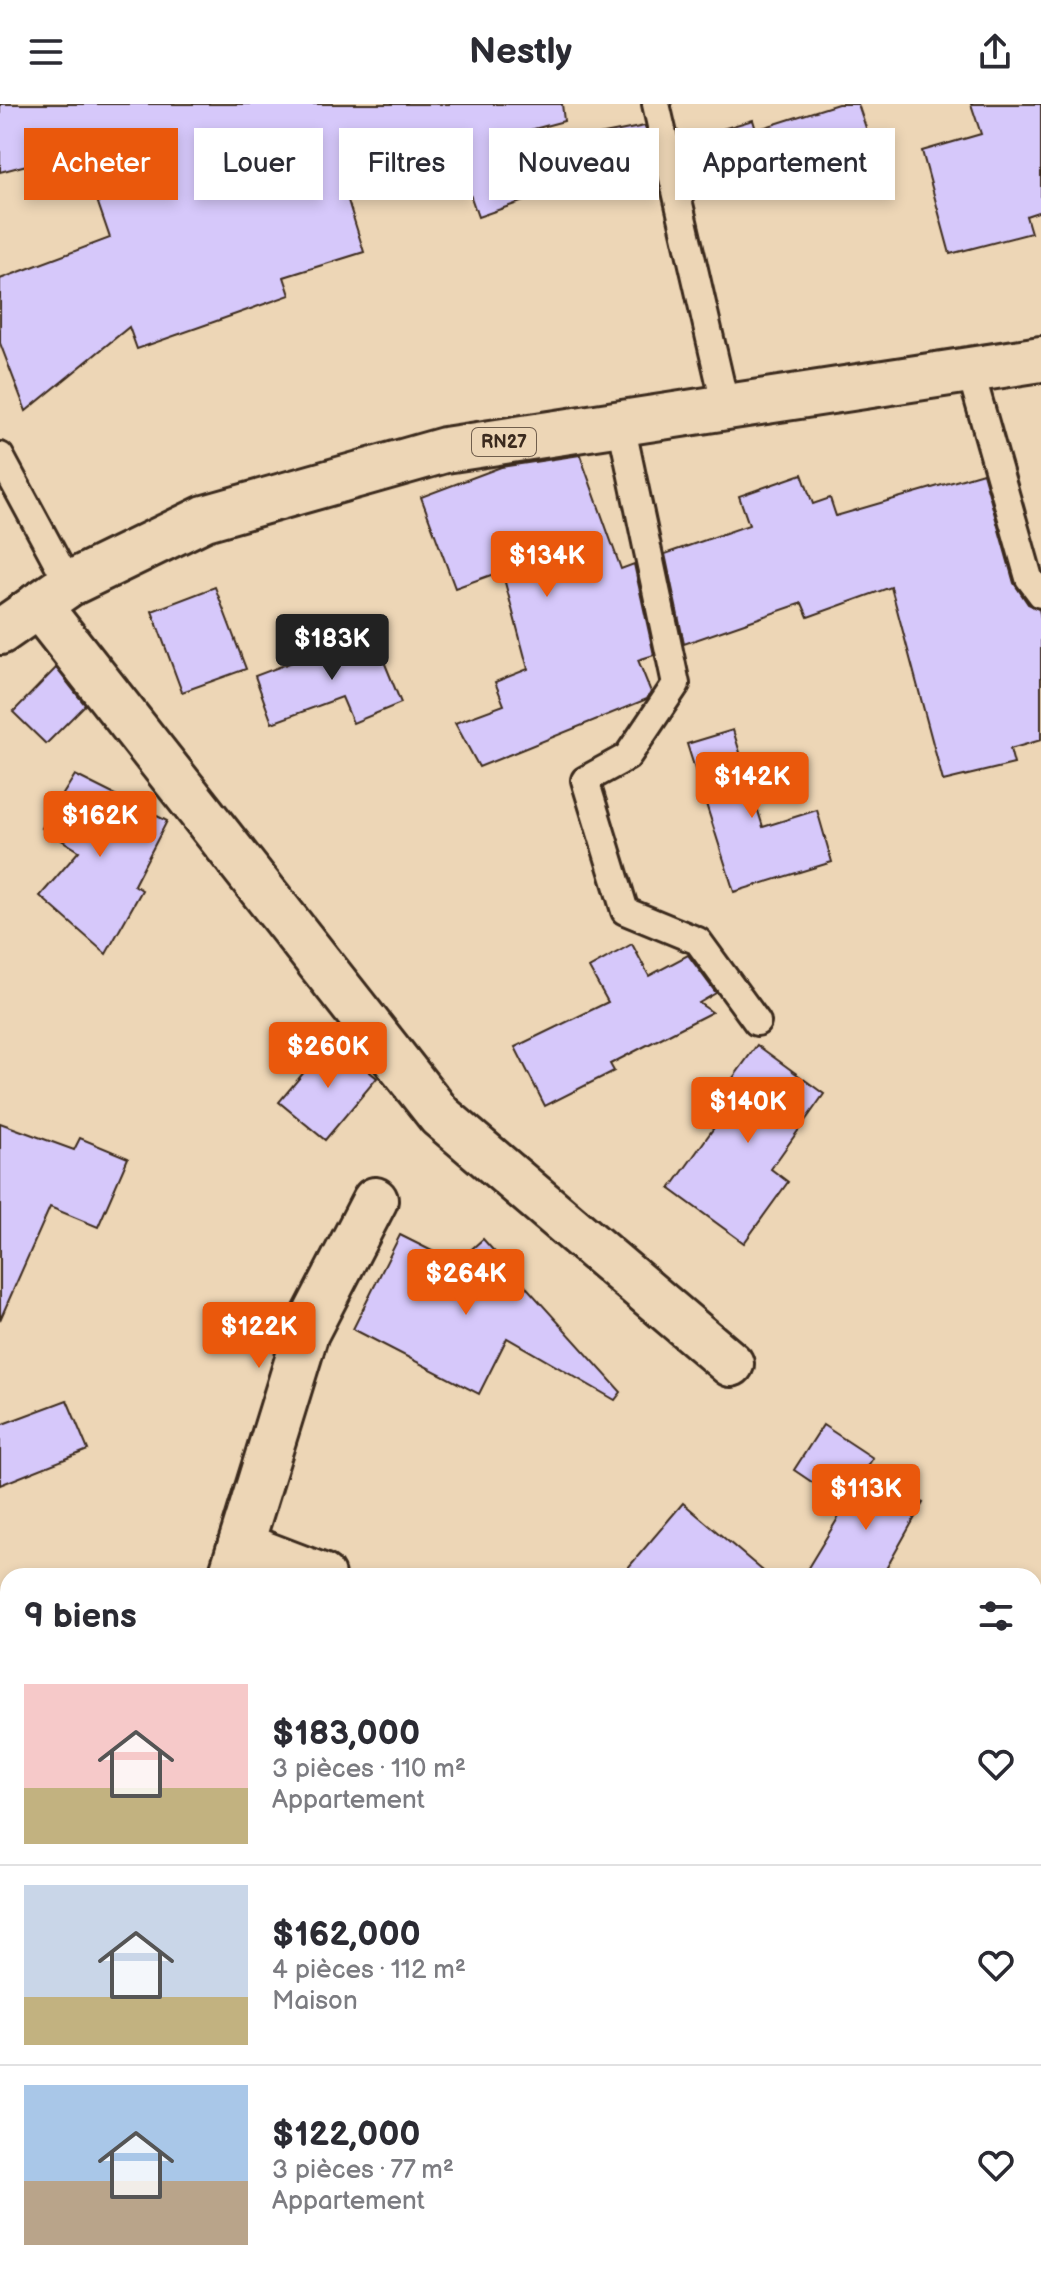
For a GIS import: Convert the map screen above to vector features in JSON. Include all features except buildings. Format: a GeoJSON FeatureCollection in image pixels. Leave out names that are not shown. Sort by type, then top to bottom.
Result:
{"type":"FeatureCollection","features":[{"type":"Feature","properties":{"kind":"street","name":"RN27"},"geometry":{"type":"LineString","coordinates":[[0,632],[54,594],[205,518],[445,450],[1041,359]]}},
{"type":"Feature","properties":{"kind":"street"},"geometry":{"type":"LineString","coordinates":[[54,594],[440,1116],[731,1364]]}},
{"type":"Feature","properties":{"kind":"street"},"geometry":{"type":"LineString","coordinates":[[276,1568],[236,1561],[306,1333],[375,1200]]}},
{"type":"Feature","properties":{"kind":"lane"},"geometry":{"type":"LineString","coordinates":[[656,104],[726,408]]}},
{"type":"Feature","properties":{"kind":"lane"},"geometry":{"type":"LineString","coordinates":[[970,370],[1029,578],[1041,594]]}},
{"type":"Feature","properties":{"kind":"lane"},"geometry":{"type":"LineString","coordinates":[[621,424],[676,684],[627,757],[585,780],[625,911],[698,941],[757,1022]]}},
{"type":"Feature","properties":{"kind":"lane"},"geometry":{"type":"LineString","coordinates":[[0,456],[54,594]]}}]}
